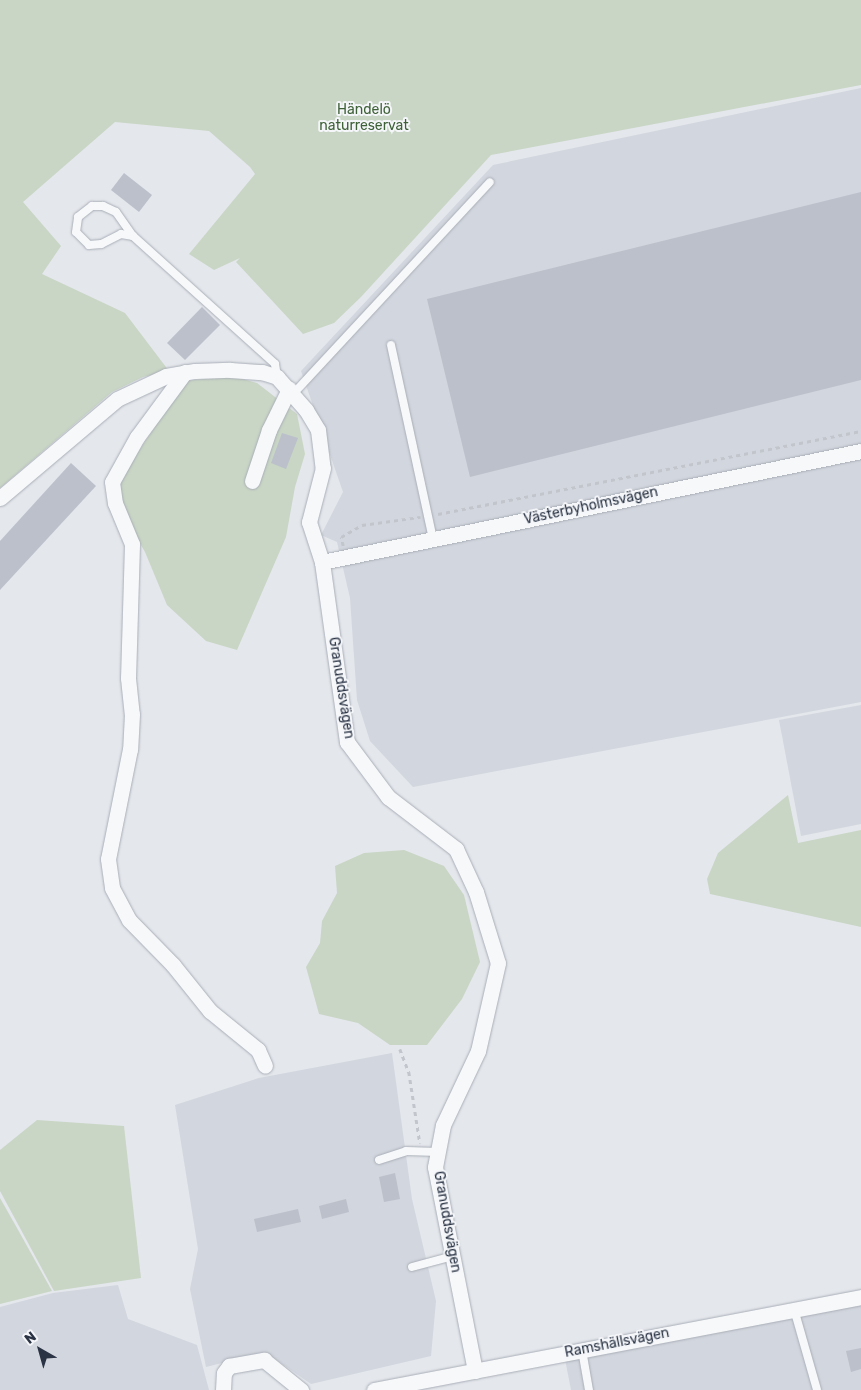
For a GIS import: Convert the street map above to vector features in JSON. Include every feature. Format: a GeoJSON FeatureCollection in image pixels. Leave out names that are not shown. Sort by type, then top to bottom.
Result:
{"type":"FeatureCollection","features":[{"type":"Feature","properties":{"kind":"street"},"geometry":{"type":"LineString","coordinates":[[0,498],[117,398],[140,386],[185,372],[230,370],[262,372],[277,377]]}},
{"type":"Feature","properties":{"kind":"street"},"geometry":{"type":"LineString","coordinates":[[185,372],[132,445],[112,482],[114,503],[132,544],[128,678],[132,714],[130,750],[108,859],[112,888],[129,920],[173,965],[210,1011],[258,1050],[265,1066]]}},
{"type":"Feature","properties":{"kind":"street","name":"Granuddsvägen"},"geometry":{"type":"LineString","coordinates":[[277,377],[291,391],[318,430],[322,445],[323,468],[309,522],[322,562],[347,742],[388,797],[456,850],[476,892],[498,963],[478,1051],[443,1124],[435,1167],[475,1371]]}},
{"type":"Feature","properties":{"kind":"street"},"geometry":{"type":"LineString","coordinates":[[252,481],[269,430],[291,391]]}},
{"type":"Feature","properties":{"kind":"street","name":"Västerbyholmsvägen"},"geometry":{"type":"LineString","coordinates":[[322,562],[861,451]]}},
{"type":"Feature","properties":{"kind":"street","name":"Ramshällsvägen"},"geometry":{"type":"LineString","coordinates":[[374,1390],[861,1297]]}},
{"type":"Feature","properties":{"kind":"street"},"geometry":{"type":"LineString","coordinates":[[223,1390],[224,1373],[228,1366],[264,1360],[301,1390]]}},
{"type":"Feature","properties":{"kind":"lane"},"geometry":{"type":"LineString","coordinates":[[291,391],[490,182]]}},
{"type":"Feature","properties":{"kind":"lane"},"geometry":{"type":"LineString","coordinates":[[133,236],[120,234],[101,244],[89,245],[76,232],[78,217],[92,206],[103,206],[116,212],[133,236],[275,364],[277,377]]}},
{"type":"Feature","properties":{"kind":"lane"},"geometry":{"type":"LineString","coordinates":[[391,345],[430,516],[433,539]]}},
{"type":"Feature","properties":{"kind":"lane"},"geometry":{"type":"LineString","coordinates":[[379,1160],[406,1152],[438,1152]]}},
{"type":"Feature","properties":{"kind":"lane"},"geometry":{"type":"LineString","coordinates":[[412,1267],[453,1256]]}},
{"type":"Feature","properties":{"kind":"lane"},"geometry":{"type":"LineString","coordinates":[[794,1310],[817,1390]]}},
{"type":"Feature","properties":{"kind":"lane"},"geometry":{"type":"LineString","coordinates":[[582,1350],[590,1390]]}},
{"type":"Feature","properties":{"kind":"path"},"geometry":{"type":"LineString","coordinates":[[346,557],[341,537],[346,532],[362,525],[430,516],[861,431]]}},
{"type":"Feature","properties":{"kind":"path"},"geometry":{"type":"LineString","coordinates":[[400,1049],[409,1072],[421,1152]]}},
{"type":"Feature","properties":{"kind":"shaded area"},"geometry":{"type":"Polygon","coordinates":[[[861,88],[861,702],[413,787],[370,741],[357,700],[350,598],[337,542],[321,535],[343,492],[301,371],[493,165],[861,88]]]}},
{"type":"Feature","properties":{"kind":"shaded area"},"geometry":{"type":"Polygon","coordinates":[[[861,705],[861,824],[801,836],[779,720],[861,705]]]}},
{"type":"Feature","properties":{"kind":"shaded area"},"geometry":{"type":"Polygon","coordinates":[[[392,1053],[412,1199],[436,1301],[431,1356],[311,1384],[265,1352],[206,1367],[190,1289],[198,1249],[175,1105],[259,1078],[392,1053]]]}},
{"type":"Feature","properties":{"kind":"shaded area"},"geometry":{"type":"Polygon","coordinates":[[[118,1285],[128,1319],[197,1345],[209,1390],[0,1390],[0,1307],[53,1293],[118,1285]]]}},
{"type":"Feature","properties":{"kind":"shaded area"},"geometry":{"type":"Polygon","coordinates":[[[861,1302],[861,1390],[571,1390],[565,1359],[861,1302]]]}},
{"type":"Feature","properties":{"kind":"green space","name":"Händelö naturreservat"},"geometry":{"type":"Polygon","coordinates":[[[0,0],[861,0],[861,85],[491,155],[361,297],[334,323],[303,334],[236,262],[240,258],[214,270],[189,254],[255,174],[250,167],[209,131],[115,122],[23,202],[61,246],[42,274],[125,313],[169,371],[143,377],[112,392],[0,488],[0,0]]]}},
{"type":"Feature","properties":{"kind":"green space"},"geometry":{"type":"Polygon","coordinates":[[[232,376],[257,383],[297,414],[305,454],[295,487],[286,537],[237,650],[206,641],[167,605],[145,552],[121,511],[117,484],[185,381],[232,376]]]}},
{"type":"Feature","properties":{"kind":"green space"},"geometry":{"type":"Polygon","coordinates":[[[788,795],[798,843],[861,830],[861,927],[710,894],[707,879],[718,853],[788,795]]]}},
{"type":"Feature","properties":{"kind":"green space"},"geometry":{"type":"Polygon","coordinates":[[[404,850],[444,866],[464,895],[480,962],[462,999],[427,1045],[390,1045],[358,1023],[319,1014],[306,967],[320,943],[322,921],[337,893],[335,866],[364,853],[404,850]]]}},
{"type":"Feature","properties":{"kind":"green space"},"geometry":{"type":"Polygon","coordinates":[[[37,1120],[124,1126],[141,1278],[54,1291],[0,1191],[0,1150],[37,1120]]]}},
{"type":"Feature","properties":{"kind":"green space"},"geometry":{"type":"Polygon","coordinates":[[[0,1198],[17,1228],[52,1291],[0,1304],[0,1198]]]}},
{"type":"Feature","properties":{"kind":"building"},"geometry":{"type":"Polygon","coordinates":[[[124,173],[152,195],[139,212],[111,190],[124,173]]]}},
{"type":"Feature","properties":{"kind":"building"},"geometry":{"type":"Polygon","coordinates":[[[861,192],[861,380],[470,477],[427,299],[861,192]]]}},
{"type":"Feature","properties":{"kind":"building"},"geometry":{"type":"Polygon","coordinates":[[[202,307],[220,325],[185,360],[167,343],[202,307]]]}},
{"type":"Feature","properties":{"kind":"building"},"geometry":{"type":"Polygon","coordinates":[[[282,433],[298,438],[286,469],[271,463],[282,433]]]}},
{"type":"Feature","properties":{"kind":"building"},"geometry":{"type":"Polygon","coordinates":[[[71,463],[96,486],[0,590],[0,541],[71,463]]]}},
{"type":"Feature","properties":{"kind":"building"},"geometry":{"type":"Polygon","coordinates":[[[395,1173],[400,1199],[384,1202],[379,1177],[395,1173]]]}},
{"type":"Feature","properties":{"kind":"building"},"geometry":{"type":"Polygon","coordinates":[[[346,1199],[349,1212],[322,1219],[319,1206],[346,1199]]]}},
{"type":"Feature","properties":{"kind":"building"},"geometry":{"type":"Polygon","coordinates":[[[298,1209],[301,1222],[257,1232],[254,1219],[298,1209]]]}},
{"type":"Feature","properties":{"kind":"building"},"geometry":{"type":"Polygon","coordinates":[[[861,1348],[861,1369],[851,1372],[846,1351],[861,1348]]]}}]}
